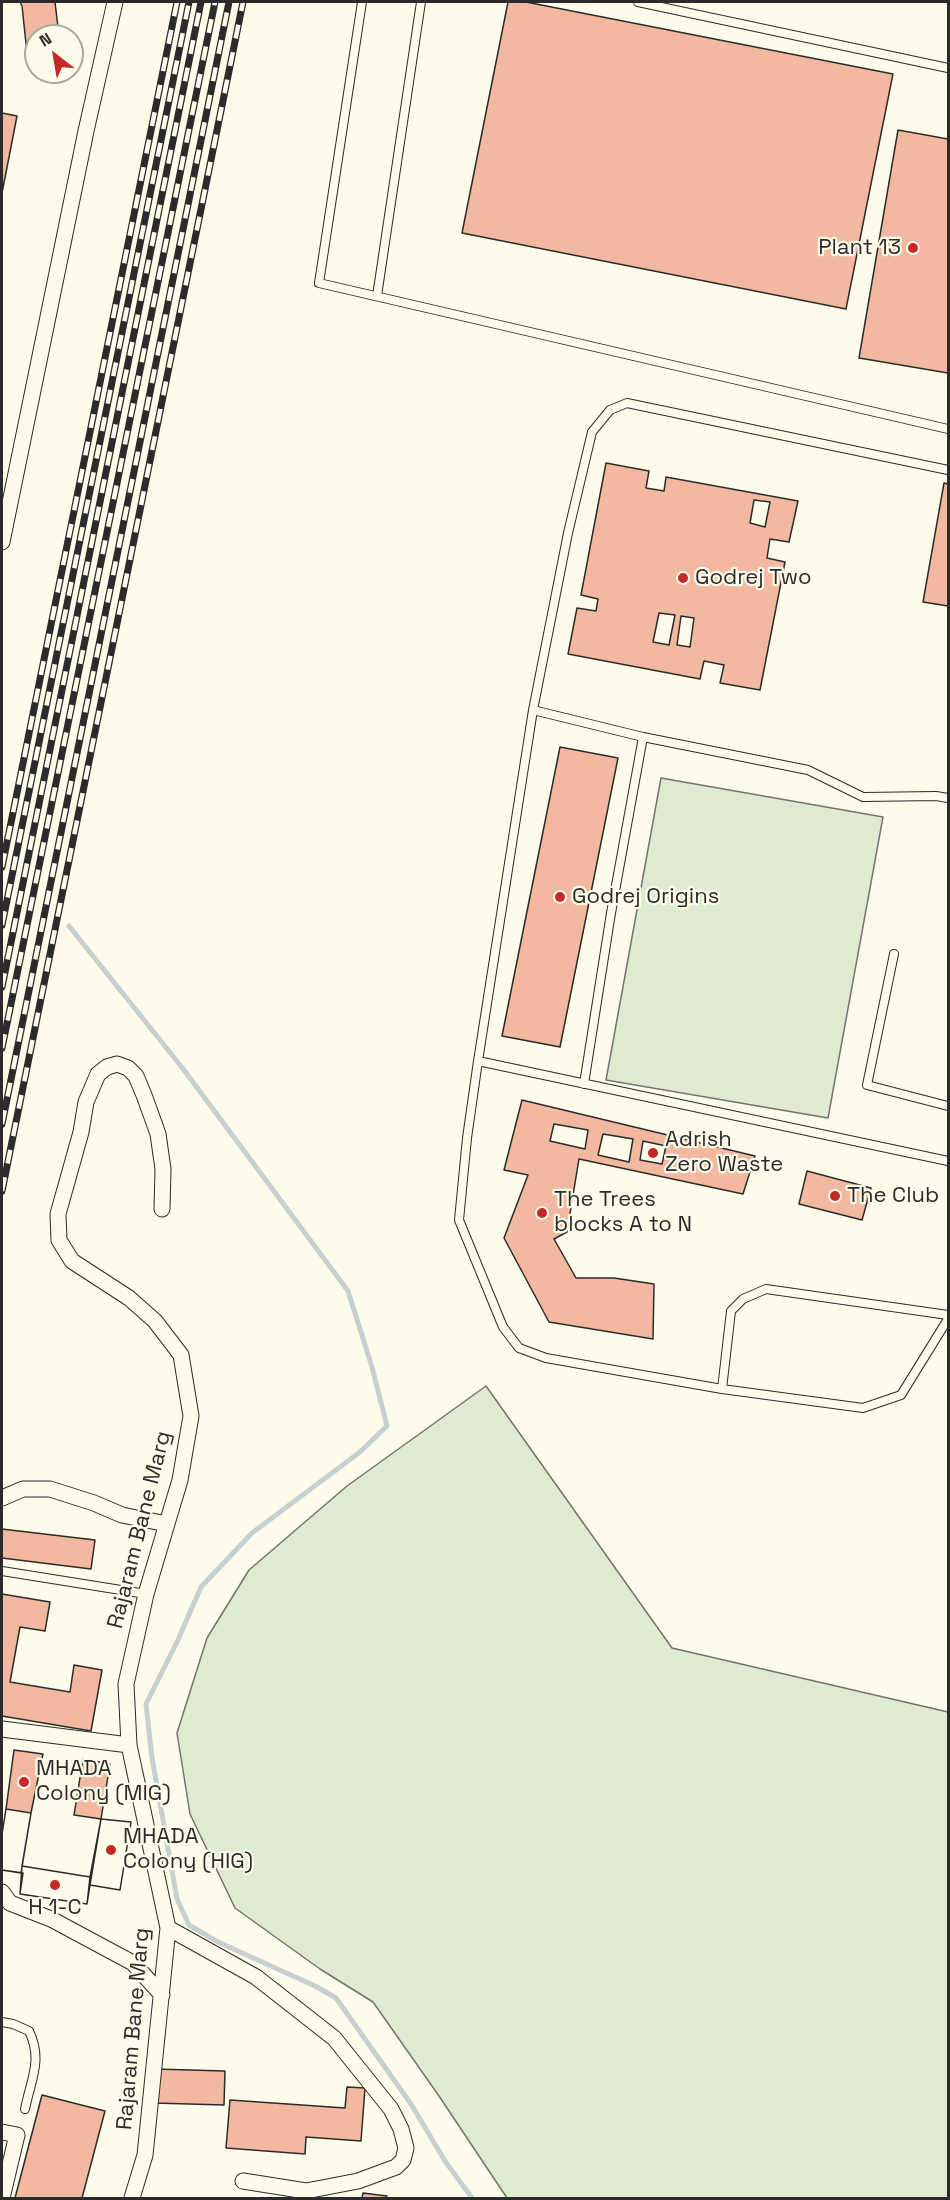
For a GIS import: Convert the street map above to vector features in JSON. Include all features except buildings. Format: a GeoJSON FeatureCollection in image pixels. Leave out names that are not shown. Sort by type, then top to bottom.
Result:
{"type":"FeatureCollection","features":[{"type":"Feature","properties":{"kind":"street"},"geometry":{"type":"LineString","coordinates":[[2,542],[86,131],[115,2]]}},
{"type":"Feature","properties":{"kind":"street","name":"Rajaram Bane Marg"},"geometry":{"type":"LineString","coordinates":[[132,2199],[145,2155],[168,1928],[129,1745],[126,1684],[146,1594],[180,1480],[191,1416],[181,1355],[155,1321],[129,1298],[72,1261],[59,1240],[58,1214],[81,1132],[86,1101],[98,1074],[107,1067],[117,1064],[128,1068],[136,1076],[144,1095],[158,1134],[163,1169],[162,1209]]}},
{"type":"Feature","properties":{"kind":"street"},"geometry":{"type":"LineString","coordinates":[[2,1498],[23,1489],[50,1489],[122,1515],[167,1524]]}},
{"type":"Feature","properties":{"kind":"street"},"geometry":{"type":"LineString","coordinates":[[2,1729],[129,1745]]}},
{"type":"Feature","properties":{"kind":"street"},"geometry":{"type":"LineString","coordinates":[[2,1892],[10,1903],[51,1919],[132,1963],[162,1995]]}},
{"type":"Feature","properties":{"kind":"street"},"geometry":{"type":"LineString","coordinates":[[168,1928],[256,1977],[334,2037],[391,2109],[401,2129],[406,2148],[403,2160],[396,2167],[358,2181],[306,2191],[243,2181]]}},
{"type":"Feature","properties":{"kind":"street"},"geometry":{"type":"LineString","coordinates":[[2,2132],[17,2135],[2,2198]]}},
{"type":"Feature","properties":{"kind":"lane"},"geometry":{"type":"LineString","coordinates":[[362,2],[319,283],[948,429]]}},
{"type":"Feature","properties":{"kind":"lane"},"geometry":{"type":"LineString","coordinates":[[377,296],[421,2]]}},
{"type":"Feature","properties":{"kind":"lane"},"geometry":{"type":"LineString","coordinates":[[638,2],[948,68]]}},
{"type":"Feature","properties":{"kind":"lane"},"geometry":{"type":"LineString","coordinates":[[722,1389],[731,1311],[743,1299],[766,1289],[948,1317],[901,1395],[863,1408],[722,1389],[546,1358],[519,1348],[503,1327],[459,1220],[466,1138],[533,710],[568,533],[592,432],[610,410],[627,404],[948,470]]}},
{"type":"Feature","properties":{"kind":"lane"},"geometry":{"type":"LineString","coordinates":[[533,710],[643,737],[808,771],[863,797],[936,796],[948,798]]}},
{"type":"Feature","properties":{"kind":"lane"},"geometry":{"type":"LineString","coordinates":[[584,1084],[611,913],[643,737]]}},
{"type":"Feature","properties":{"kind":"lane"},"geometry":{"type":"LineString","coordinates":[[894,954],[867,1084],[948,1106]]}},
{"type":"Feature","properties":{"kind":"lane"},"geometry":{"type":"LineString","coordinates":[[478,1060],[948,1161]]}},
{"type":"Feature","properties":{"kind":"lane"},"geometry":{"type":"LineString","coordinates":[[2,1571],[146,1594]]}},
{"type":"Feature","properties":{"kind":"lane"},"geometry":{"type":"LineString","coordinates":[[2,2022],[29,2031],[36,2044],[37,2058],[25,2109]]}},
{"type":"Feature","properties":{"kind":"green space"},"geometry":{"type":"Polygon","coordinates":[[[661,778],[883,817],[828,1118],[606,1080],[661,778]]]}},
{"type":"Feature","properties":{"kind":"green space"},"geometry":{"type":"Polygon","coordinates":[[[486,1386],[672,1648],[948,1712],[948,2198],[507,2198],[373,2002],[320,1969],[235,1908],[190,1814],[177,1733],[207,1638],[249,1570],[347,1486],[486,1386]]]}},
{"type":"Feature","properties":{"kind":"waterway"},"geometry":{"type":"LineString","coordinates":[[69,926],[184,1070],[348,1291],[372,1367],[387,1426],[360,1452],[252,1533],[201,1587],[146,1704],[152,1758],[177,1899],[189,1925],[218,1942],[315,1986],[336,1998],[411,2104],[445,2161],[472,2198]]}},
{"type":"Feature","properties":{"kind":"railway"},"geometry":{"type":"LineString","coordinates":[[2,867],[177,2]]}},
{"type":"Feature","properties":{"kind":"railway"},"geometry":{"type":"LineString","coordinates":[[2,925],[189,2]]}},
{"type":"Feature","properties":{"kind":"railway"},"geometry":{"type":"LineString","coordinates":[[2,987],[201,2]]}},
{"type":"Feature","properties":{"kind":"railway"},"geometry":{"type":"LineString","coordinates":[[2,1048],[215,2]]}},
{"type":"Feature","properties":{"kind":"railway"},"geometry":{"type":"LineString","coordinates":[[2,1124],[229,2]]}},
{"type":"Feature","properties":{"kind":"railway"},"geometry":{"type":"LineString","coordinates":[[2,1191],[243,2]]}},
{"type":"Feature","properties":{"kind":"place","name":"Plant 13"},"geometry":{"type":"Point","coordinates":[913,248]}},
{"type":"Feature","properties":{"kind":"place","name":"Godrej Two"},"geometry":{"type":"Point","coordinates":[683,578]}},
{"type":"Feature","properties":{"kind":"place","name":"Godrej Origins"},"geometry":{"type":"Point","coordinates":[560,897]}},
{"type":"Feature","properties":{"kind":"place","name":"Adrish Zero Waste"},"geometry":{"type":"Point","coordinates":[653,1153]}},
{"type":"Feature","properties":{"kind":"place","name":"The Club"},"geometry":{"type":"Point","coordinates":[835,1196]}},
{"type":"Feature","properties":{"kind":"place","name":"The Trees blocks A to N"},"geometry":{"type":"Point","coordinates":[542,1213]}},
{"type":"Feature","properties":{"kind":"place","name":"MHADA Colony (MIG)"},"geometry":{"type":"Point","coordinates":[24,1782]}},
{"type":"Feature","properties":{"kind":"place","name":"MHADA Colony (HIG)"},"geometry":{"type":"Point","coordinates":[111,1850]}},
{"type":"Feature","properties":{"kind":"place","name":"H 1-C"},"geometry":{"type":"Point","coordinates":[55,1885]}}]}
